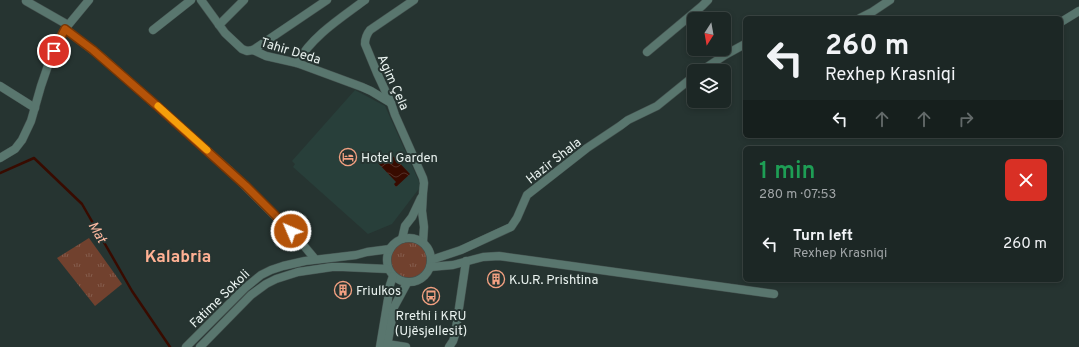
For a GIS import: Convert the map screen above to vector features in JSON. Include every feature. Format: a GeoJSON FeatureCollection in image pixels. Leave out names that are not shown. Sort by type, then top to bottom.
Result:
{"type":"FeatureCollection","features":[{"type":"Feature","properties":{"kind":"street"},"geometry":{"type":"LineString","coordinates":[[2,155],[15,149],[22,140],[31,121],[54,51],[66,27],[89,0]]}},
{"type":"Feature","properties":{"kind":"street"},"geometry":{"type":"LineString","coordinates":[[153,30],[191,0]]}},
{"type":"Feature","properties":{"kind":"street","name":"Tahir Deda"},"geometry":{"type":"LineString","coordinates":[[201,0],[224,33],[242,49],[247,51],[253,50],[266,56],[297,63],[367,89],[392,103]]}},
{"type":"Feature","properties":{"kind":"street"},"geometry":{"type":"LineString","coordinates":[[219,25],[244,0]]}},
{"type":"Feature","properties":{"kind":"street"},"geometry":{"type":"LineString","coordinates":[[253,50],[327,0]]}},
{"type":"Feature","properties":{"kind":"street"},"geometry":{"type":"LineString","coordinates":[[297,63],[305,50],[311,44],[347,13],[365,0]]}},
{"type":"Feature","properties":{"kind":"street","name":"Agim Çela"},"geometry":{"type":"LineString","coordinates":[[414,0],[370,30],[365,39],[365,44],[392,103],[395,115],[423,178],[423,242]]}},
{"type":"Feature","properties":{"kind":"street"},"geometry":{"type":"LineString","coordinates":[[647,52],[708,0]]}},
{"type":"Feature","properties":{"kind":"street"},"geometry":{"type":"LineString","coordinates":[[864,16],[890,0]]}},
{"type":"Feature","properties":{"kind":"street"},"geometry":{"type":"LineString","coordinates":[[26,1],[66,27],[109,63],[229,170],[300,240],[315,260]]}},
{"type":"Feature","properties":{"kind":"street"},"geometry":{"type":"LineString","coordinates":[[1063,21],[1079,11]]}},
{"type":"Feature","properties":{"kind":"street"},"geometry":{"type":"LineString","coordinates":[[711,64],[743,45]]}},
{"type":"Feature","properties":{"kind":"street","name":"Hazir Shala"},"geometry":{"type":"LineString","coordinates":[[431,263],[511,227],[528,196],[587,148],[616,130],[628,120],[657,106],[687,82]]}},
{"type":"Feature","properties":{"kind":"street"},"geometry":{"type":"LineString","coordinates":[[0,86],[35,108]]}},
{"type":"Feature","properties":{"kind":"street"},"geometry":{"type":"LineString","coordinates":[[402,239],[405,226],[412,217],[423,193]]}},
{"type":"Feature","properties":{"kind":"street"},"geometry":{"type":"LineString","coordinates":[[385,346],[388,293],[391,273],[387,258],[390,249],[395,243],[402,239],[411,238],[423,242],[429,250],[431,263],[427,274],[422,278],[407,283],[391,273]]}},
{"type":"Feature","properties":{"kind":"street","name":"Fatime Sokoli"},"geometry":{"type":"LineString","coordinates":[[186,347],[245,288],[257,278],[271,270],[283,266],[315,260],[351,256],[377,250],[390,249]]}},
{"type":"Feature","properties":{"kind":"street"},"geometry":{"type":"LineString","coordinates":[[431,263],[453,265],[483,257],[499,256],[774,294]]}},
{"type":"Feature","properties":{"kind":"street"},"geometry":{"type":"LineString","coordinates":[[449,347],[455,335],[466,261]]}},
{"type":"Feature","properties":{"kind":"street","name":"Fatime Sokoli"},"geometry":{"type":"LineString","coordinates":[[200,347],[252,295],[266,284],[276,279],[298,272],[332,267],[344,267],[391,273]]}},
{"type":"Feature","properties":{"kind":"street"},"geometry":{"type":"LineString","coordinates":[[385,346],[394,307],[407,283]]}},
{"type":"Feature","properties":{"kind":"street"},"geometry":{"type":"LineString","coordinates":[[385,346],[406,347]]}},
{"type":"Feature","properties":{"kind":"shaded area"},"geometry":{"type":"Polygon","coordinates":[[[355,90],[385,106],[421,186],[392,224],[368,234],[293,167],[295,164],[292,161],[355,90]]]}},
{"type":"Feature","properties":{"kind":"green space"},"geometry":{"type":"Polygon","coordinates":[[[89,238],[122,284],[95,306],[57,258],[89,238]]]}},
{"type":"Feature","properties":{"kind":"green space"},"geometry":{"type":"Polygon","coordinates":[[[409,242],[419,245],[424,250],[427,260],[424,270],[419,275],[409,278],[399,275],[394,270],[391,260],[394,250],[399,245],[409,242]]]}},
{"type":"Feature","properties":{"kind":"water"},"geometry":{"type":"Polygon","coordinates":[[[392,151],[392,155],[410,174],[396,187],[394,184],[396,182],[378,163],[392,151]]]}},
{"type":"Feature","properties":{"kind":"waterway","name":"Mat"},"geometry":{"type":"LineString","coordinates":[[0,173],[34,158],[82,204],[132,291],[170,347]]}},
{"type":"Feature","properties":{"kind":"slow traffic"},"geometry":{"type":"LineString","coordinates":[[158,106],[207,150]]}},
{"type":"Feature","properties":{"kind":"place","name":"Hotel Garden"},"geometry":{"type":"Point","coordinates":[348,157]}},
{"type":"Feature","properties":{"kind":"place","name":"K.U.R. Prishtina"},"geometry":{"type":"Point","coordinates":[496,279]}},
{"type":"Feature","properties":{"kind":"place","name":"Friulkos"},"geometry":{"type":"Point","coordinates":[343,290]}},
{"type":"Feature","properties":{"kind":"place","name":"Rrethi i KRU (Ujësjellesit)"},"geometry":{"type":"Point","coordinates":[431,296]}},
{"type":"Feature","properties":{"kind":"district","name":"Kalabria"},"geometry":{"type":"Point","coordinates":[178,256]}},
{"type":"Feature","properties":{"kind":"route"},"geometry":{"type":"LineString","coordinates":[[54,51],[65,29],[82,41],[114,67],[229,170],[291,231]]}}]}
